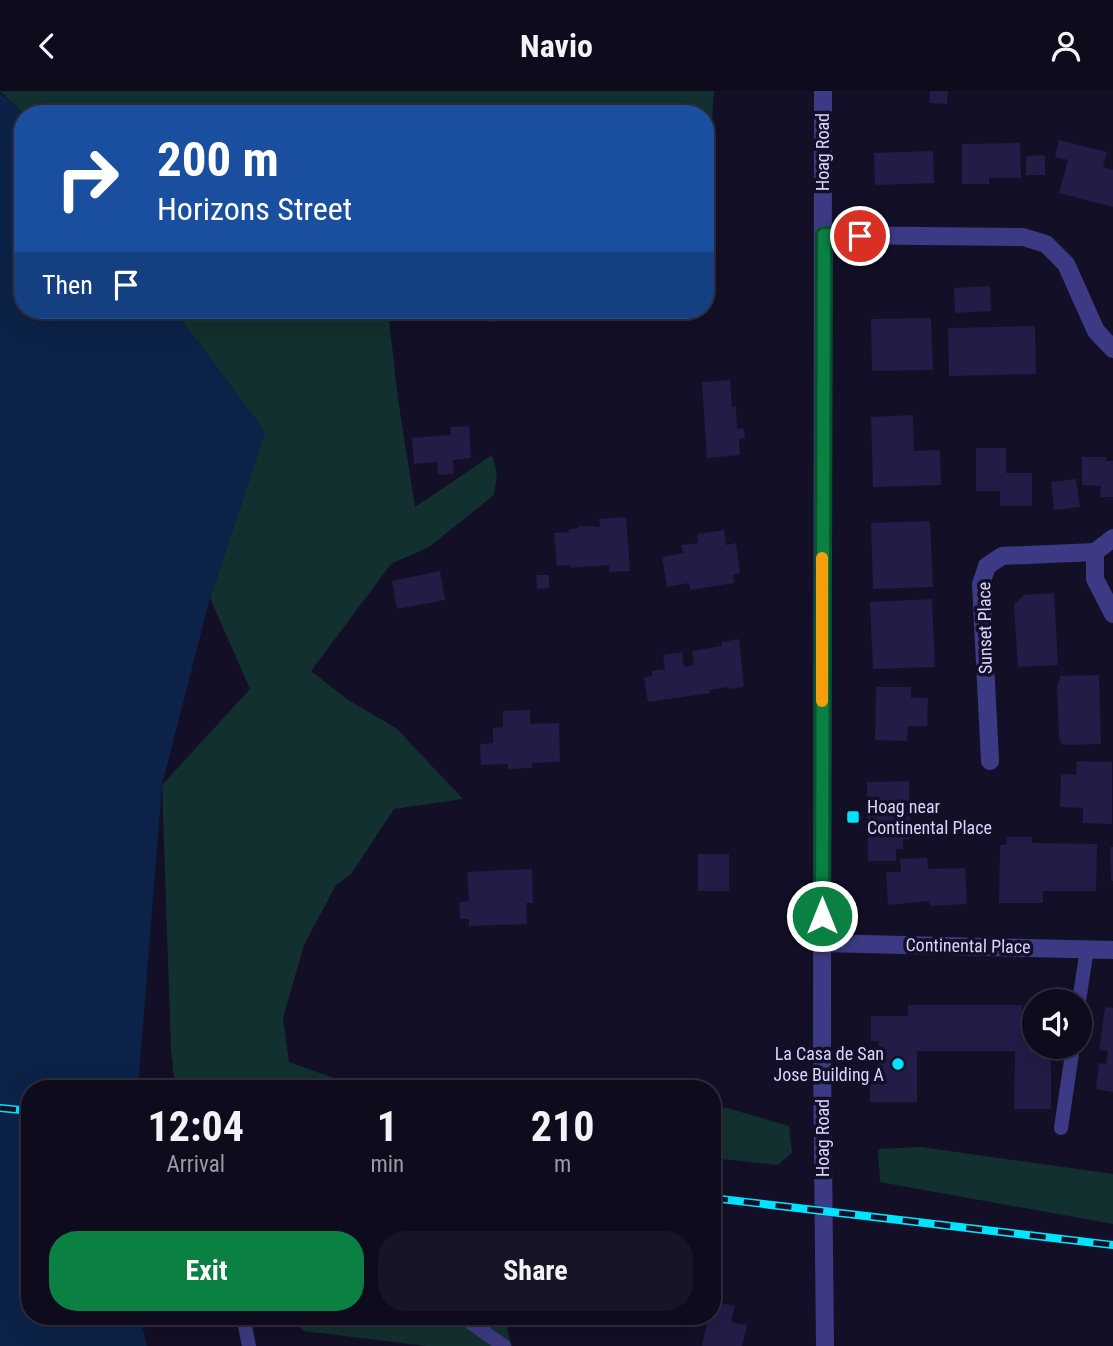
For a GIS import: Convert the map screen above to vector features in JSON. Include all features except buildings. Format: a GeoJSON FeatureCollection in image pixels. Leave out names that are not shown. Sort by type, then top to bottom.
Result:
{"type":"FeatureCollection","features":[{"type":"Feature","properties":{"kind":"street","name":"Hoag Road"},"geometry":{"type":"LineString","coordinates":[[823,91],[822,943],[825,1346]]}},
{"type":"Feature","properties":{"kind":"street"},"geometry":{"type":"LineString","coordinates":[[824,235],[1023,237],[1046,244],[1066,264],[1096,331],[1113,349]]}},
{"type":"Feature","properties":{"kind":"street"},"geometry":{"type":"LineString","coordinates":[[1113,538],[1095,552],[1095,579],[1113,614]]}},
{"type":"Feature","properties":{"kind":"street","name":"Sunset Place"},"geometry":{"type":"LineString","coordinates":[[990,761],[981,584],[987,566],[1002,556],[1095,552]]}},
{"type":"Feature","properties":{"kind":"street","name":"Continental Place"},"geometry":{"type":"LineString","coordinates":[[822,943],[1113,950]]}},
{"type":"Feature","properties":{"kind":"lane"},"geometry":{"type":"LineString","coordinates":[[1081,989],[1087,949]]}},
{"type":"Feature","properties":{"kind":"lane"},"geometry":{"type":"LineString","coordinates":[[1061,1128],[1071,1059]]}},
{"type":"Feature","properties":{"kind":"lane"},"geometry":{"type":"LineString","coordinates":[[244,1325],[248,1346]]}},
{"type":"Feature","properties":{"kind":"lane"},"geometry":{"type":"LineString","coordinates":[[474,1325],[504,1346]]}},
{"type":"Feature","properties":{"kind":"green space"},"geometry":{"type":"Polygon","coordinates":[[[0,91],[714,91],[713,105],[14,105],[0,91]]]}},
{"type":"Feature","properties":{"kind":"green space"},"geometry":{"type":"Polygon","coordinates":[[[181,319],[389,319],[415,507],[492,455],[497,474],[494,495],[429,547],[391,564],[311,671],[348,700],[396,728],[463,799],[394,809],[351,874],[336,885],[304,945],[283,1018],[289,1062],[340,1080],[174,1080],[162,785],[250,689],[210,598],[265,432],[181,319]]]}},
{"type":"Feature","properties":{"kind":"green space"},"geometry":{"type":"Polygon","coordinates":[[[721,1108],[789,1126],[792,1153],[778,1165],[721,1159],[721,1108]]]}},
{"type":"Feature","properties":{"kind":"green space"},"geometry":{"type":"Polygon","coordinates":[[[921,1147],[1113,1174],[1113,1224],[880,1182],[878,1149],[921,1147]]]}},
{"type":"Feature","properties":{"kind":"green space"},"geometry":{"type":"Polygon","coordinates":[[[299,1325],[506,1325],[512,1346],[426,1346],[303,1331],[299,1325]]]}},
{"type":"Feature","properties":{"kind":"water"},"geometry":{"type":"Polygon","coordinates":[[[0,93],[14,106],[14,319],[181,319],[265,432],[210,598],[162,785],[139,1080],[21,1080],[21,1325],[142,1325],[147,1346],[0,1346],[0,93]]]}},
{"type":"Feature","properties":{"kind":"railway"},"geometry":{"type":"LineString","coordinates":[[0,1108],[21,1110]]}},
{"type":"Feature","properties":{"kind":"railway"},"geometry":{"type":"LineString","coordinates":[[721,1199],[1113,1245]]}},
{"type":"Feature","properties":{"kind":"slow traffic"},"geometry":{"type":"LineString","coordinates":[[822,558],[822,701]]}},
{"type":"Feature","properties":{"kind":"place","name":"Hoag near Continental Place"},"geometry":{"type":"Point","coordinates":[853,817]}},
{"type":"Feature","properties":{"kind":"place","name":"La Casa de San Jose Building A"},"geometry":{"type":"Point","coordinates":[898,1064]}},
{"type":"Feature","properties":{"kind":"route"},"geometry":{"type":"LineString","coordinates":[[822,916],[824,235],[860,236]]}}]}
